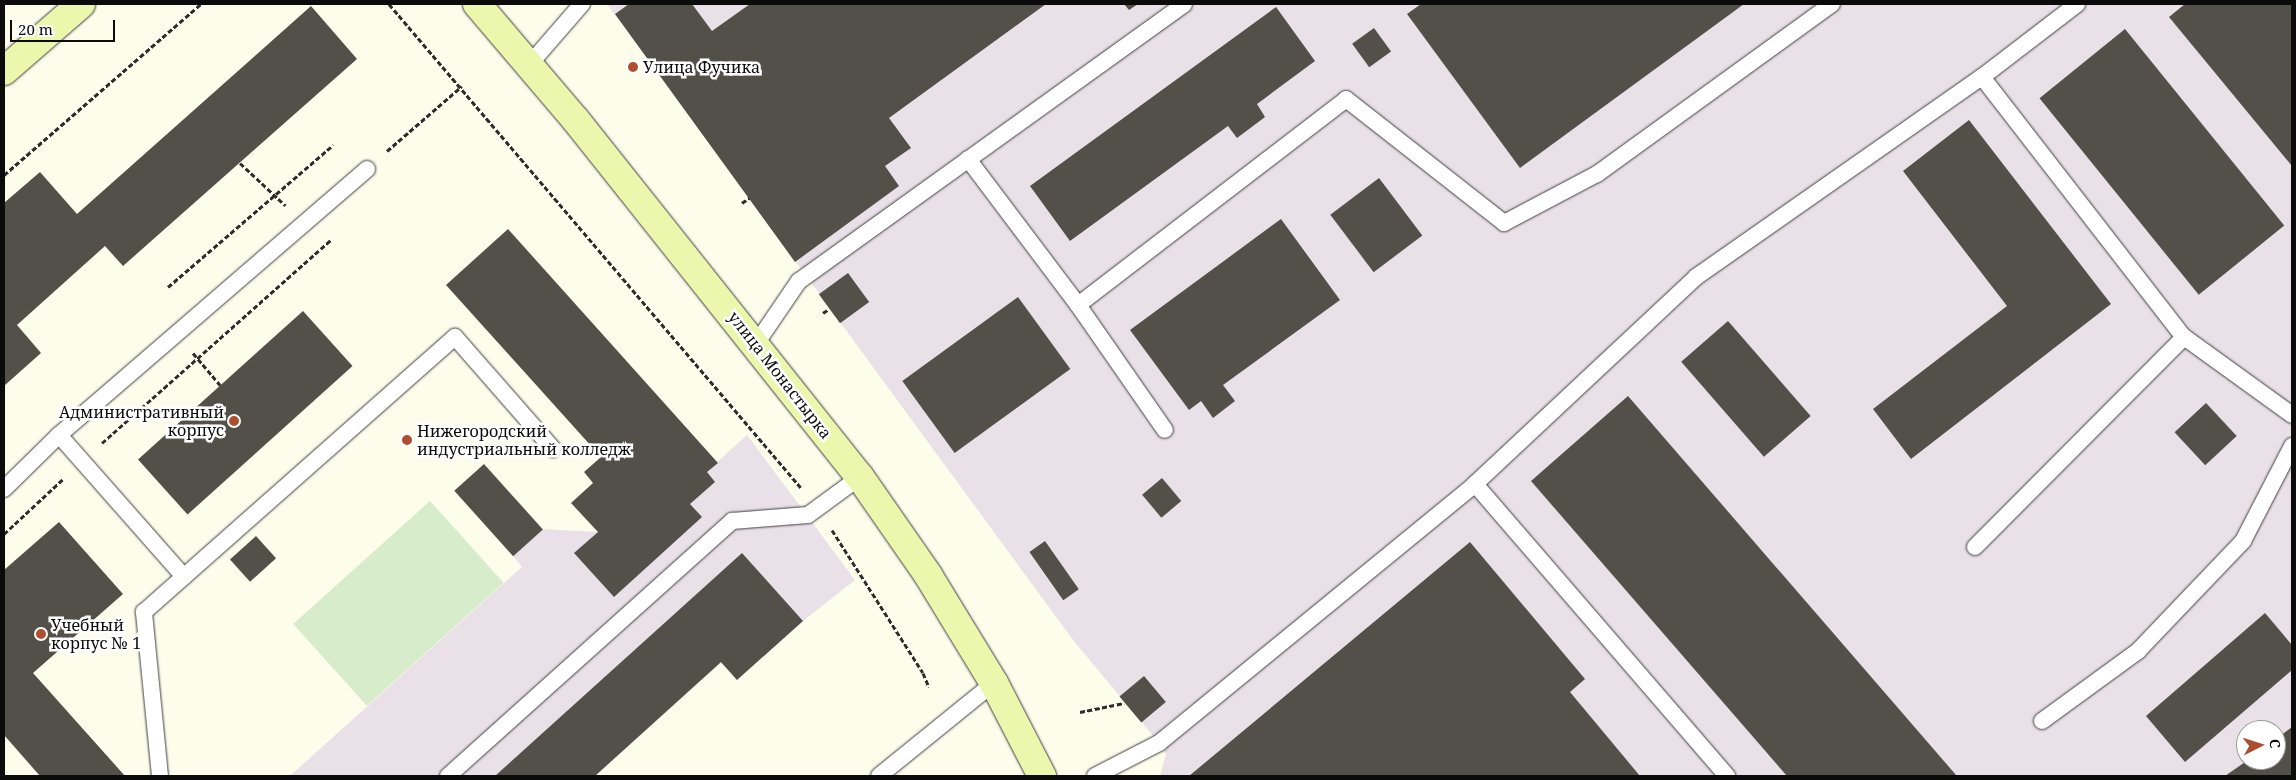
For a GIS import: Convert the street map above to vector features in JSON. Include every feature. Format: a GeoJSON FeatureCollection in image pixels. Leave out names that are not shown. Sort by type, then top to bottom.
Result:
{"type":"FeatureCollection","features":[{"type":"Feature","properties":{"kind":"street"},"geometry":{"type":"LineString","coordinates":[[4,71],[81,4]]}},
{"type":"Feature","properties":{"kind":"street","name":"улица Монастырка"},"geometry":{"type":"LineString","coordinates":[[477,4],[529,65],[756,344],[860,477],[928,575],[994,683],[1042,776]]}},
{"type":"Feature","properties":{"kind":"lane"},"geometry":{"type":"LineString","coordinates":[[529,65],[582,4]]}},
{"type":"Feature","properties":{"kind":"lane"},"geometry":{"type":"LineString","coordinates":[[756,344],[799,281],[1184,4]]}},
{"type":"Feature","properties":{"kind":"lane"},"geometry":{"type":"LineString","coordinates":[[1078,305],[1346,99],[1504,223],[1597,174],[1832,4]]}},
{"type":"Feature","properties":{"kind":"lane"},"geometry":{"type":"LineString","coordinates":[[1095,776],[1159,743],[1475,484],[1696,277],[1982,77],[2076,4]]}},
{"type":"Feature","properties":{"kind":"lane"},"geometry":{"type":"LineString","coordinates":[[1982,77],[2184,337],[2292,415]]}},
{"type":"Feature","properties":{"kind":"lane"},"geometry":{"type":"LineString","coordinates":[[968,159],[1078,305],[1165,430]]}},
{"type":"Feature","properties":{"kind":"lane"},"geometry":{"type":"LineString","coordinates":[[4,489],[59,435],[366,169]]}},
{"type":"Feature","properties":{"kind":"lane"},"geometry":{"type":"LineString","coordinates":[[160,776],[144,612],[455,337],[553,449]]}},
{"type":"Feature","properties":{"kind":"lane"},"geometry":{"type":"LineString","coordinates":[[1975,547],[2184,337]]}},
{"type":"Feature","properties":{"kind":"lane"},"geometry":{"type":"LineString","coordinates":[[59,435],[184,577]]}},
{"type":"Feature","properties":{"kind":"lane"},"geometry":{"type":"LineString","coordinates":[[2042,721],[2138,651],[2243,541],[2292,446]]}},
{"type":"Feature","properties":{"kind":"lane"},"geometry":{"type":"LineString","coordinates":[[448,776],[732,521],[808,515],[860,477]]}},
{"type":"Feature","properties":{"kind":"lane"},"geometry":{"type":"LineString","coordinates":[[1475,484],[1727,776]]}},
{"type":"Feature","properties":{"kind":"lane"},"geometry":{"type":"LineString","coordinates":[[879,776],[994,683]]}},
{"type":"Feature","properties":{"kind":"path"},"geometry":{"type":"LineString","coordinates":[[4,175],[201,4]]}},
{"type":"Feature","properties":{"kind":"path"},"geometry":{"type":"LineString","coordinates":[[389,4],[462,86],[819,508],[923,673],[929,687]]}},
{"type":"Feature","properties":{"kind":"path"},"geometry":{"type":"LineString","coordinates":[[366,169],[462,86]]}},
{"type":"Feature","properties":{"kind":"path"},"geometry":{"type":"LineString","coordinates":[[168,287],[333,145]]}},
{"type":"Feature","properties":{"kind":"path"},"geometry":{"type":"LineString","coordinates":[[240,162],[303,224]]}},
{"type":"Feature","properties":{"kind":"path"},"geometry":{"type":"LineString","coordinates":[[742,203],[749,198]]}},
{"type":"Feature","properties":{"kind":"path"},"geometry":{"type":"LineString","coordinates":[[4,534],[82,461],[331,240]]}},
{"type":"Feature","properties":{"kind":"path"},"geometry":{"type":"LineString","coordinates":[[823,313],[829,309]]}},
{"type":"Feature","properties":{"kind":"path"},"geometry":{"type":"LineString","coordinates":[[188,348],[220,384]]}},
{"type":"Feature","properties":{"kind":"path"},"geometry":{"type":"LineString","coordinates":[[1080,712],[1124,703]]}},
{"type":"Feature","properties":{"kind":"shaded area"},"geometry":{"type":"Polygon","coordinates":[[[607,4],[2292,4],[2292,776],[1160,776],[1166,754],[1159,743],[1073,640],[607,4]]]}},
{"type":"Feature","properties":{"kind":"shaded area"},"geometry":{"type":"Polygon","coordinates":[[[747,435],[855,580],[803,621],[737,680],[721,663],[595,776],[291,775],[522,567],[513,556],[543,529],[598,532],[575,553],[594,574],[747,435]]]}},
{"type":"Feature","properties":{"kind":"green space"},"geometry":{"type":"Polygon","coordinates":[[[430,501],[504,583],[367,706],[293,624],[430,501]]]}},
{"type":"Feature","properties":{"kind":"building"},"geometry":{"type":"Polygon","coordinates":[[[629,4],[692,4],[712,31],[750,4],[1046,4],[889,118],[911,148],[885,166],[899,186],[795,262],[615,14],[629,4]]]}},
{"type":"Feature","properties":{"kind":"building"},"geometry":{"type":"Polygon","coordinates":[[[1124,4],[1138,4],[1129,10],[1124,4]]]}},
{"type":"Feature","properties":{"kind":"building"},"geometry":{"type":"Polygon","coordinates":[[[1421,4],[1744,4],[1520,168],[1407,14],[1421,4]]]}},
{"type":"Feature","properties":{"kind":"building"},"geometry":{"type":"Polygon","coordinates":[[[2185,4],[2292,4],[2292,166],[2169,17],[2185,4]]]}},
{"type":"Feature","properties":{"kind":"building"},"geometry":{"type":"Polygon","coordinates":[[[311,6],[357,59],[123,266],[105,246],[17,325],[41,353],[4,386],[4,203],[40,172],[77,214],[311,6]]]}},
{"type":"Feature","properties":{"kind":"building"},"geometry":{"type":"Polygon","coordinates":[[[1276,7],[1315,61],[1257,104],[1265,117],[1237,138],[1228,126],[1070,241],[1030,186],[1276,7]]]}},
{"type":"Feature","properties":{"kind":"building"},"geometry":{"type":"Polygon","coordinates":[[[1374,28],[1391,51],[1369,67],[1352,44],[1374,28]]]}},
{"type":"Feature","properties":{"kind":"building"},"geometry":{"type":"Polygon","coordinates":[[[2125,29],[2284,226],[2199,295],[2040,98],[2125,29]]]}},
{"type":"Feature","properties":{"kind":"building"},"geometry":{"type":"Polygon","coordinates":[[[1969,120],[2111,304],[1911,459],[1873,409],[2007,306],[1903,171],[1969,120]]]}},
{"type":"Feature","properties":{"kind":"building"},"geometry":{"type":"Polygon","coordinates":[[[1379,178],[1422,236],[1374,272],[1330,215],[1379,178]]]}},
{"type":"Feature","properties":{"kind":"building"},"geometry":{"type":"Polygon","coordinates":[[[1281,219],[1340,300],[1223,385],[1235,401],[1213,418],[1201,401],[1189,410],[1130,330],[1281,219]]]}},
{"type":"Feature","properties":{"kind":"building"},"geometry":{"type":"Polygon","coordinates":[[[508,229],[718,463],[707,472],[715,482],[690,504],[702,517],[614,597],[574,553],[598,532],[571,503],[593,483],[584,472],[601,457],[446,285],[508,229]]]}},
{"type":"Feature","properties":{"kind":"building"},"geometry":{"type":"Polygon","coordinates":[[[848,273],[869,302],[840,323],[819,294],[848,273]]]}},
{"type":"Feature","properties":{"kind":"building"},"geometry":{"type":"Polygon","coordinates":[[[1018,297],[1070,369],[955,453],[902,381],[1018,297]]]}},
{"type":"Feature","properties":{"kind":"building","name":"Административный корпус"},"geometry":{"type":"Polygon","coordinates":[[[303,311],[353,366],[188,515],[138,460],[303,311]]]}},
{"type":"Feature","properties":{"kind":"building"},"geometry":{"type":"Polygon","coordinates":[[[1728,321],[1811,416],[1764,457],[1681,362],[1728,321]]]}},
{"type":"Feature","properties":{"kind":"building"},"geometry":{"type":"Polygon","coordinates":[[[1628,396],[1956,775],[1787,776],[1531,481],[1628,396]]]}},
{"type":"Feature","properties":{"kind":"building"},"geometry":{"type":"Polygon","coordinates":[[[2206,403],[2237,436],[2205,465],[2175,432],[2206,403]]]}},
{"type":"Feature","properties":{"kind":"building"},"geometry":{"type":"Polygon","coordinates":[[[484,464],[543,529],[513,556],[454,491],[484,464]]]}},
{"type":"Feature","properties":{"kind":"building"},"geometry":{"type":"Polygon","coordinates":[[[1162,478],[1181,501],[1161,518],[1142,495],[1162,478]]]}},
{"type":"Feature","properties":{"kind":"building","name":"Учебный корпус № 1"},"geometry":{"type":"Polygon","coordinates":[[[59,522],[123,594],[33,673],[125,776],[40,776],[4,735],[4,570],[59,522]]]}},
{"type":"Feature","properties":{"kind":"building"},"geometry":{"type":"Polygon","coordinates":[[[256,536],[276,558],[250,582],[230,559],[256,536]]]}},
{"type":"Feature","properties":{"kind":"building"},"geometry":{"type":"Polygon","coordinates":[[[1045,541],[1079,589],[1063,600],[1029,552],[1045,541]]]}},
{"type":"Feature","properties":{"kind":"building"},"geometry":{"type":"Polygon","coordinates":[[[1470,542],[1585,679],[1570,692],[1640,776],[1189,776],[1470,542]]]}},
{"type":"Feature","properties":{"kind":"building"},"geometry":{"type":"Polygon","coordinates":[[[742,553],[803,621],[737,680],[721,662],[595,776],[495,776],[742,553]]]}},
{"type":"Feature","properties":{"kind":"building"},"geometry":{"type":"Polygon","coordinates":[[[2265,613],[2292,645],[2292,670],[2185,762],[2146,716],[2265,613]]]}},
{"type":"Feature","properties":{"kind":"building"},"geometry":{"type":"Polygon","coordinates":[[[1144,676],[1166,702],[1141,723],[1119,697],[1144,676]]]}},
{"type":"Feature","properties":{"kind":"building"},"geometry":{"type":"Polygon","coordinates":[[[2292,727],[2292,776],[2225,776],[2236,768],[2236,770],[2286,770],[2286,732],[2292,727]]]}},
{"type":"Feature","properties":{"kind":"place","name":"Улица Фучика"},"geometry":{"type":"Point","coordinates":[633,67]}},
{"type":"Feature","properties":{"kind":"place","name":"Административный корпус"},"geometry":{"type":"Point","coordinates":[234,421]}},
{"type":"Feature","properties":{"kind":"place","name":"Нижегородский индустриальный колледж"},"geometry":{"type":"Point","coordinates":[407,440]}},
{"type":"Feature","properties":{"kind":"place","name":"Учебный корпус № 1"},"geometry":{"type":"Point","coordinates":[41,634]}}]}
